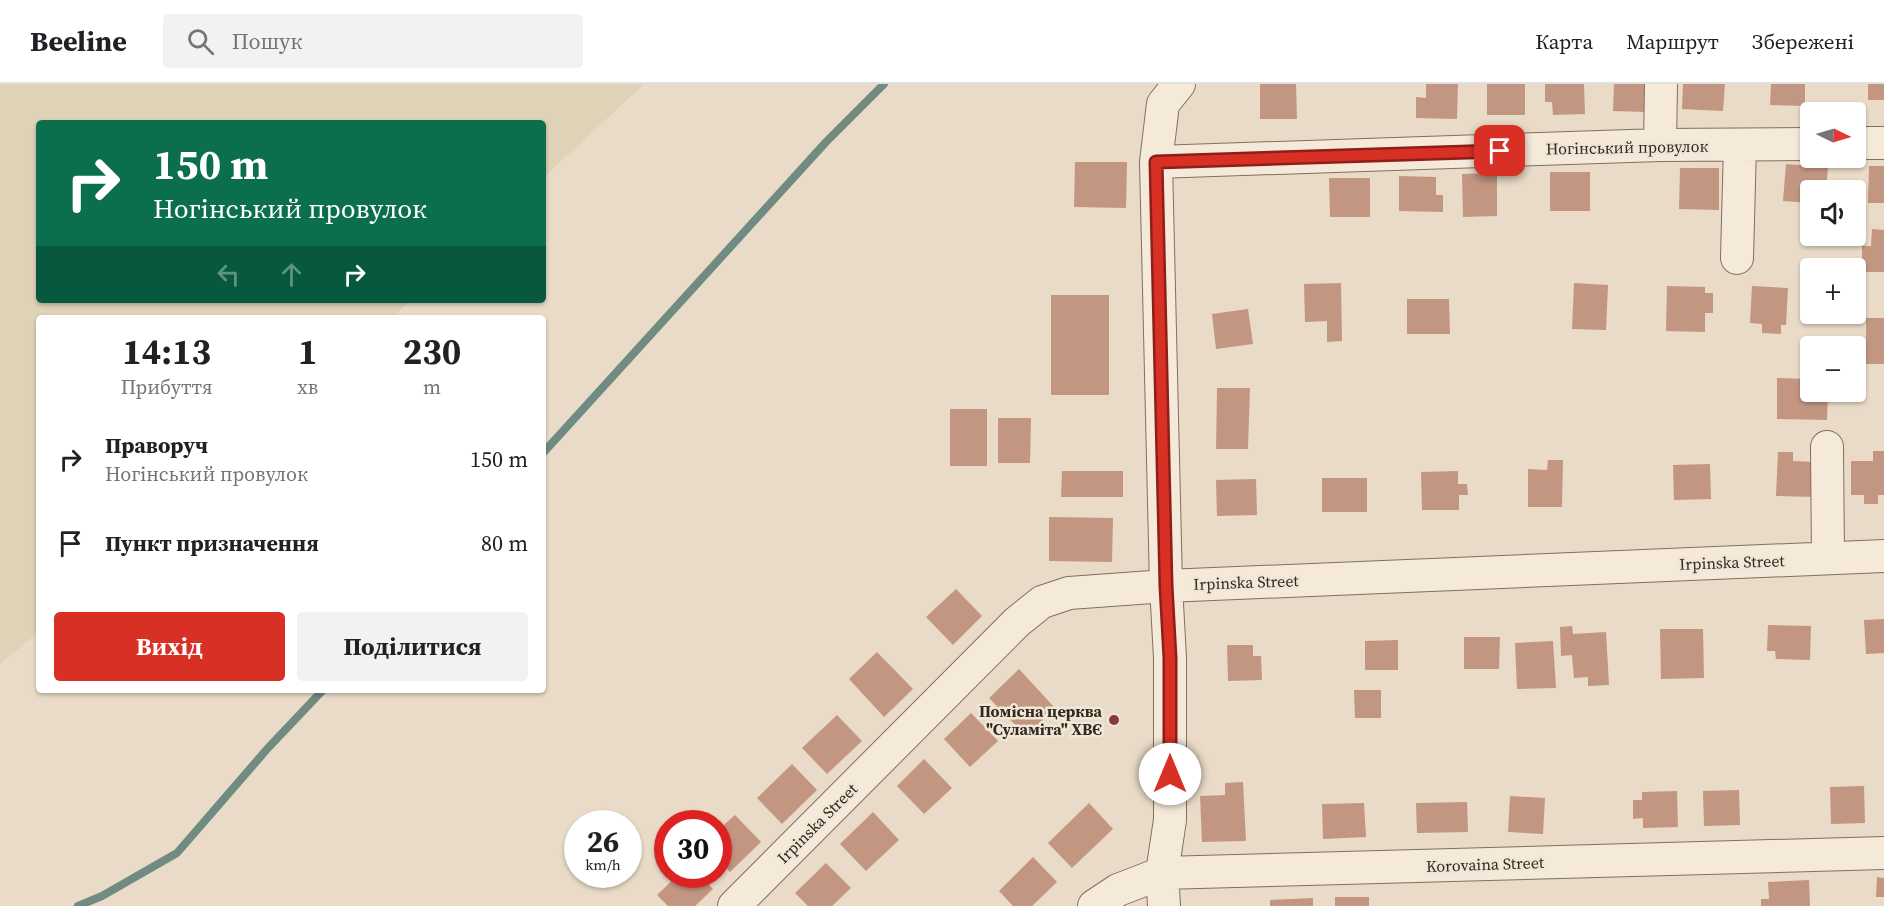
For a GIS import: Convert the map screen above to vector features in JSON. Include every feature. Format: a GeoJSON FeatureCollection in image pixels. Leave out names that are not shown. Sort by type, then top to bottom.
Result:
{"type":"FeatureCollection","features":[{"type":"Feature","properties":{"kind":"street"},"geometry":{"type":"LineString","coordinates":[[1164,906],[1162,873],[1170,820],[1170,658],[1166,586],[1156,162],[1163,104],[1179,84]]}},
{"type":"Feature","properties":{"kind":"street"},"geometry":{"type":"LineString","coordinates":[[1660,145],[1661,84]]}},
{"type":"Feature","properties":{"kind":"street"},"geometry":{"type":"LineString","coordinates":[[1866,143],[1884,143]]}},
{"type":"Feature","properties":{"kind":"street","name":"Ногінський провулок"},"geometry":{"type":"LineString","coordinates":[[1156,162],[1660,145],[1800,144]]}},
{"type":"Feature","properties":{"kind":"street"},"geometry":{"type":"LineString","coordinates":[[1737,258],[1740,145]]}},
{"type":"Feature","properties":{"kind":"street"},"geometry":{"type":"LineString","coordinates":[[1827,447],[1828,558]]}},
{"type":"Feature","properties":{"kind":"street","name":"Irpinska Street"},"geometry":{"type":"LineString","coordinates":[[734,906],[1017,622],[1042,602],[1069,593],[1166,586],[1884,556]]}},
{"type":"Feature","properties":{"kind":"street","name":"Korovaina Street"},"geometry":{"type":"LineString","coordinates":[[1094,906],[1118,890],[1162,873],[1884,853]]}},
{"type":"Feature","properties":{"kind":"shaded area"},"geometry":{"type":"Polygon","coordinates":[[[0,84],[644,84],[546,175],[546,120],[36,120],[36,303],[408,303],[395,315],[36,315],[36,634],[0,664],[0,84]]]}},
{"type":"Feature","properties":{"kind":"building"},"geometry":{"type":"Polygon","coordinates":[[[1260,84],[1296,84],[1297,119],[1260,119],[1260,84]]]}},
{"type":"Feature","properties":{"kind":"building"},"geometry":{"type":"Polygon","coordinates":[[[1426,84],[1458,84],[1457,119],[1416,118],[1416,97],[1426,98],[1426,84]]]}},
{"type":"Feature","properties":{"kind":"building"},"geometry":{"type":"Polygon","coordinates":[[[1487,84],[1525,84],[1525,115],[1487,115],[1487,84]]]}},
{"type":"Feature","properties":{"kind":"building"},"geometry":{"type":"Polygon","coordinates":[[[1545,84],[1584,84],[1585,114],[1553,115],[1552,102],[1545,102],[1545,84]]]}},
{"type":"Feature","properties":{"kind":"building"},"geometry":{"type":"Polygon","coordinates":[[[1614,84],[1646,84],[1646,112],[1613,111],[1614,84]]]}},
{"type":"Feature","properties":{"kind":"building"},"geometry":{"type":"Polygon","coordinates":[[[1683,84],[1725,84],[1723,111],[1682,109],[1683,84]]]}},
{"type":"Feature","properties":{"kind":"building"},"geometry":{"type":"Polygon","coordinates":[[[1771,84],[1805,84],[1805,102],[1800,102],[1800,106],[1770,105],[1771,84]]]}},
{"type":"Feature","properties":{"kind":"building"},"geometry":{"type":"Polygon","coordinates":[[[1868,84],[1884,84],[1884,100],[1868,100],[1868,84]]]}},
{"type":"Feature","properties":{"kind":"building"},"geometry":{"type":"Polygon","coordinates":[[[1075,162],[1127,162],[1126,208],[1074,207],[1075,162]]]}},
{"type":"Feature","properties":{"kind":"building"},"geometry":{"type":"Polygon","coordinates":[[[1786,164],[1800,165],[1800,168],[1828,168],[1827,180],[1800,180],[1800,202],[1783,201],[1786,164]]]}},
{"type":"Feature","properties":{"kind":"building"},"geometry":{"type":"Polygon","coordinates":[[[1869,166],[1884,166],[1884,203],[1868,203],[1869,166]]]}},
{"type":"Feature","properties":{"kind":"building"},"geometry":{"type":"Polygon","coordinates":[[[1680,168],[1719,168],[1719,210],[1679,209],[1680,168]]]}},
{"type":"Feature","properties":{"kind":"building"},"geometry":{"type":"Polygon","coordinates":[[[1550,172],[1590,172],[1590,211],[1550,211],[1550,172]]]}},
{"type":"Feature","properties":{"kind":"building"},"geometry":{"type":"Polygon","coordinates":[[[1497,173],[1497,216],[1463,217],[1462,174],[1497,173]]]}},
{"type":"Feature","properties":{"kind":"building"},"geometry":{"type":"Polygon","coordinates":[[[1399,176],[1436,177],[1436,195],[1443,195],[1443,212],[1399,211],[1399,176]]]}},
{"type":"Feature","properties":{"kind":"building"},"geometry":{"type":"Polygon","coordinates":[[[1329,178],[1370,178],[1370,217],[1330,217],[1329,178]]]}},
{"type":"Feature","properties":{"kind":"building"},"geometry":{"type":"Polygon","coordinates":[[[1872,229],[1884,230],[1884,272],[1866,272],[1866,258],[1862,258],[1862,246],[1871,246],[1872,229]]]}},
{"type":"Feature","properties":{"kind":"building"},"geometry":{"type":"Polygon","coordinates":[[[1341,283],[1342,341],[1327,342],[1327,321],[1305,322],[1304,284],[1341,283]]]}},
{"type":"Feature","properties":{"kind":"building"},"geometry":{"type":"Polygon","coordinates":[[[1574,283],[1608,285],[1606,330],[1572,329],[1574,283]]]}},
{"type":"Feature","properties":{"kind":"building"},"geometry":{"type":"Polygon","coordinates":[[[1667,286],[1705,287],[1705,293],[1713,293],[1713,313],[1705,313],[1705,332],[1666,331],[1667,286]]]}},
{"type":"Feature","properties":{"kind":"building"},"geometry":{"type":"Polygon","coordinates":[[[1752,286],[1788,288],[1786,325],[1781,325],[1781,334],[1762,333],[1762,324],[1750,323],[1752,286]]]}},
{"type":"Feature","properties":{"kind":"building"},"geometry":{"type":"Polygon","coordinates":[[[1051,295],[1109,295],[1109,395],[1051,395],[1051,295]]]}},
{"type":"Feature","properties":{"kind":"building"},"geometry":{"type":"Polygon","coordinates":[[[1407,299],[1449,299],[1450,334],[1407,334],[1407,299]]]}},
{"type":"Feature","properties":{"kind":"building"},"geometry":{"type":"Polygon","coordinates":[[[1248,309],[1253,344],[1216,349],[1212,314],[1248,309]]]}},
{"type":"Feature","properties":{"kind":"building"},"geometry":{"type":"Polygon","coordinates":[[[1866,318],[1884,318],[1884,364],[1866,364],[1866,318]]]}},
{"type":"Feature","properties":{"kind":"building"},"geometry":{"type":"Polygon","coordinates":[[[1777,378],[1800,379],[1800,402],[1828,402],[1827,420],[1777,419],[1777,378]]]}},
{"type":"Feature","properties":{"kind":"building"},"geometry":{"type":"Polygon","coordinates":[[[1217,388],[1250,388],[1248,449],[1216,449],[1217,388]]]}},
{"type":"Feature","properties":{"kind":"building"},"geometry":{"type":"Polygon","coordinates":[[[950,409],[987,409],[987,466],[950,466],[950,409]]]}},
{"type":"Feature","properties":{"kind":"building"},"geometry":{"type":"Polygon","coordinates":[[[998,418],[1031,418],[1030,463],[998,463],[998,418]]]}},
{"type":"Feature","properties":{"kind":"building"},"geometry":{"type":"Polygon","coordinates":[[[1873,451],[1884,451],[1884,495],[1878,495],[1878,504],[1864,504],[1864,495],[1851,495],[1851,461],[1873,461],[1873,451]]]}},
{"type":"Feature","properties":{"kind":"building"},"geometry":{"type":"Polygon","coordinates":[[[1778,452],[1793,452],[1793,461],[1815,462],[1814,497],[1776,496],[1778,452]]]}},
{"type":"Feature","properties":{"kind":"building"},"geometry":{"type":"Polygon","coordinates":[[[1548,460],[1563,460],[1562,507],[1528,507],[1528,469],[1547,470],[1548,460]]]}},
{"type":"Feature","properties":{"kind":"building"},"geometry":{"type":"Polygon","coordinates":[[[1710,464],[1711,499],[1674,500],[1673,465],[1710,464]]]}},
{"type":"Feature","properties":{"kind":"building"},"geometry":{"type":"Polygon","coordinates":[[[1062,471],[1123,471],[1123,497],[1061,497],[1062,471]]]}},
{"type":"Feature","properties":{"kind":"building"},"geometry":{"type":"Polygon","coordinates":[[[1458,471],[1458,484],[1467,484],[1468,495],[1459,495],[1459,510],[1422,510],[1421,472],[1458,471]]]}},
{"type":"Feature","properties":{"kind":"building"},"geometry":{"type":"Polygon","coordinates":[[[1322,478],[1367,478],[1367,512],[1322,512],[1322,478]]]}},
{"type":"Feature","properties":{"kind":"building"},"geometry":{"type":"Polygon","coordinates":[[[1256,479],[1257,515],[1217,516],[1216,480],[1256,479]]]}},
{"type":"Feature","properties":{"kind":"building"},"geometry":{"type":"Polygon","coordinates":[[[1049,517],[1113,518],[1112,562],[1049,561],[1049,517]]]}},
{"type":"Feature","properties":{"kind":"building"},"geometry":{"type":"Polygon","coordinates":[[[956,589],[982,616],[953,645],[926,617],[956,589]]]}},
{"type":"Feature","properties":{"kind":"building"},"geometry":{"type":"Polygon","coordinates":[[[1884,619],[1884,653],[1866,654],[1864,620],[1884,619]]]}},
{"type":"Feature","properties":{"kind":"building"},"geometry":{"type":"Polygon","coordinates":[[[1768,625],[1811,626],[1810,660],[1776,659],[1775,651],[1767,651],[1768,625]]]}},
{"type":"Feature","properties":{"kind":"building"},"geometry":{"type":"Polygon","coordinates":[[[1572,626],[1573,634],[1606,632],[1609,685],[1588,686],[1588,677],[1574,678],[1572,655],[1561,656],[1560,627],[1572,626]]]}},
{"type":"Feature","properties":{"kind":"building"},"geometry":{"type":"Polygon","coordinates":[[[1660,629],[1703,629],[1704,678],[1661,679],[1660,629]]]}},
{"type":"Feature","properties":{"kind":"building"},"geometry":{"type":"Polygon","coordinates":[[[1464,637],[1500,637],[1499,669],[1464,669],[1464,637]]]}},
{"type":"Feature","properties":{"kind":"building"},"geometry":{"type":"Polygon","coordinates":[[[1398,640],[1398,670],[1365,670],[1365,641],[1398,640]]]}},
{"type":"Feature","properties":{"kind":"building"},"geometry":{"type":"Polygon","coordinates":[[[1553,641],[1556,688],[1517,689],[1515,643],[1553,641]]]}},
{"type":"Feature","properties":{"kind":"building"},"geometry":{"type":"Polygon","coordinates":[[[1227,645],[1253,645],[1253,656],[1261,656],[1262,680],[1228,681],[1227,645]]]}},
{"type":"Feature","properties":{"kind":"building"},"geometry":{"type":"Polygon","coordinates":[[[877,652],[913,689],[884,717],[849,679],[877,652]]]}},
{"type":"Feature","properties":{"kind":"building"},"geometry":{"type":"Polygon","coordinates":[[[1019,669],[1055,708],[1026,736],[989,698],[1019,669]]]}},
{"type":"Feature","properties":{"kind":"building"},"geometry":{"type":"Polygon","coordinates":[[[1354,690],[1381,690],[1381,718],[1355,718],[1354,690]]]}},
{"type":"Feature","properties":{"kind":"building"},"geometry":{"type":"Polygon","coordinates":[[[971,713],[998,741],[970,767],[944,739],[971,713]]]}},
{"type":"Feature","properties":{"kind":"building"},"geometry":{"type":"Polygon","coordinates":[[[837,715],[862,741],[827,774],[802,748],[837,715]]]}},
{"type":"Feature","properties":{"kind":"building"},"geometry":{"type":"Polygon","coordinates":[[[924,759],[952,788],[924,814],[897,786],[924,759]]]}},
{"type":"Feature","properties":{"kind":"building"},"geometry":{"type":"Polygon","coordinates":[[[792,764],[817,790],[782,824],[757,798],[792,764]]]}},
{"type":"Feature","properties":{"kind":"building"},"geometry":{"type":"Polygon","coordinates":[[[1243,782],[1246,841],[1202,842],[1200,796],[1225,795],[1225,783],[1243,782]]]}},
{"type":"Feature","properties":{"kind":"building"},"geometry":{"type":"Polygon","coordinates":[[[1864,786],[1865,823],[1831,824],[1830,787],[1864,786]]]}},
{"type":"Feature","properties":{"kind":"building"},"geometry":{"type":"Polygon","coordinates":[[[1739,790],[1740,825],[1704,826],[1703,791],[1739,790]]]}},
{"type":"Feature","properties":{"kind":"building"},"geometry":{"type":"Polygon","coordinates":[[[1677,791],[1678,827],[1643,828],[1643,818],[1633,819],[1633,800],[1642,800],[1642,792],[1677,791]]]}},
{"type":"Feature","properties":{"kind":"building"},"geometry":{"type":"Polygon","coordinates":[[[1510,796],[1545,798],[1543,834],[1508,832],[1510,796]]]}},
{"type":"Feature","properties":{"kind":"building"},"geometry":{"type":"Polygon","coordinates":[[[1467,802],[1468,832],[1417,833],[1416,803],[1467,802]]]}},
{"type":"Feature","properties":{"kind":"building"},"geometry":{"type":"Polygon","coordinates":[[[1089,803],[1113,829],[1072,868],[1048,843],[1089,803]]]}},
{"type":"Feature","properties":{"kind":"building"},"geometry":{"type":"Polygon","coordinates":[[[1364,803],[1366,837],[1323,839],[1322,804],[1364,803]]]}},
{"type":"Feature","properties":{"kind":"building"},"geometry":{"type":"Polygon","coordinates":[[[873,812],[899,840],[866,871],[840,844],[873,812]]]}},
{"type":"Feature","properties":{"kind":"building"},"geometry":{"type":"Polygon","coordinates":[[[735,815],[761,842],[732,870],[732,818],[735,815]]]}},
{"type":"Feature","properties":{"kind":"building"},"geometry":{"type":"Polygon","coordinates":[[[1033,857],[1057,882],[1032,906],[1013,906],[999,891],[1033,857]]]}},
{"type":"Feature","properties":{"kind":"building"},"geometry":{"type":"Polygon","coordinates":[[[826,863],[851,888],[832,906],[808,906],[795,893],[826,863]]]}},
{"type":"Feature","properties":{"kind":"building"},"geometry":{"type":"Polygon","coordinates":[[[1877,877],[1884,878],[1884,897],[1876,897],[1877,877]]]}},
{"type":"Feature","properties":{"kind":"building"},"geometry":{"type":"Polygon","coordinates":[[[1809,880],[1810,906],[1761,906],[1761,899],[1769,899],[1768,882],[1809,880]]]}},
{"type":"Feature","properties":{"kind":"building"},"geometry":{"type":"Polygon","coordinates":[[[664,888],[713,889],[695,906],[668,906],[657,895],[664,888]]]}},
{"type":"Feature","properties":{"kind":"building"},"geometry":{"type":"Polygon","coordinates":[[[1335,897],[1369,897],[1369,906],[1335,906],[1335,897]]]}},
{"type":"Feature","properties":{"kind":"building"},"geometry":{"type":"Polygon","coordinates":[[[1313,898],[1313,906],[1270,906],[1270,900],[1313,898]]]}},
{"type":"Feature","properties":{"kind":"waterway"},"geometry":{"type":"LineString","coordinates":[[546,450],[826,142],[884,84]]}},
{"type":"Feature","properties":{"kind":"waterway"},"geometry":{"type":"LineString","coordinates":[[78,906],[102,896],[177,853],[268,748],[320,693]]}},
{"type":"Feature","properties":{"kind":"place","name":"Помісна церква \"Суламіта\" ХВЄ"},"geometry":{"type":"Point","coordinates":[1114,720]}},
{"type":"Feature","properties":{"kind":"route"},"geometry":{"type":"LineString","coordinates":[[1170,774],[1170,658],[1166,586],[1156,162],[1500,151]]}}]}
